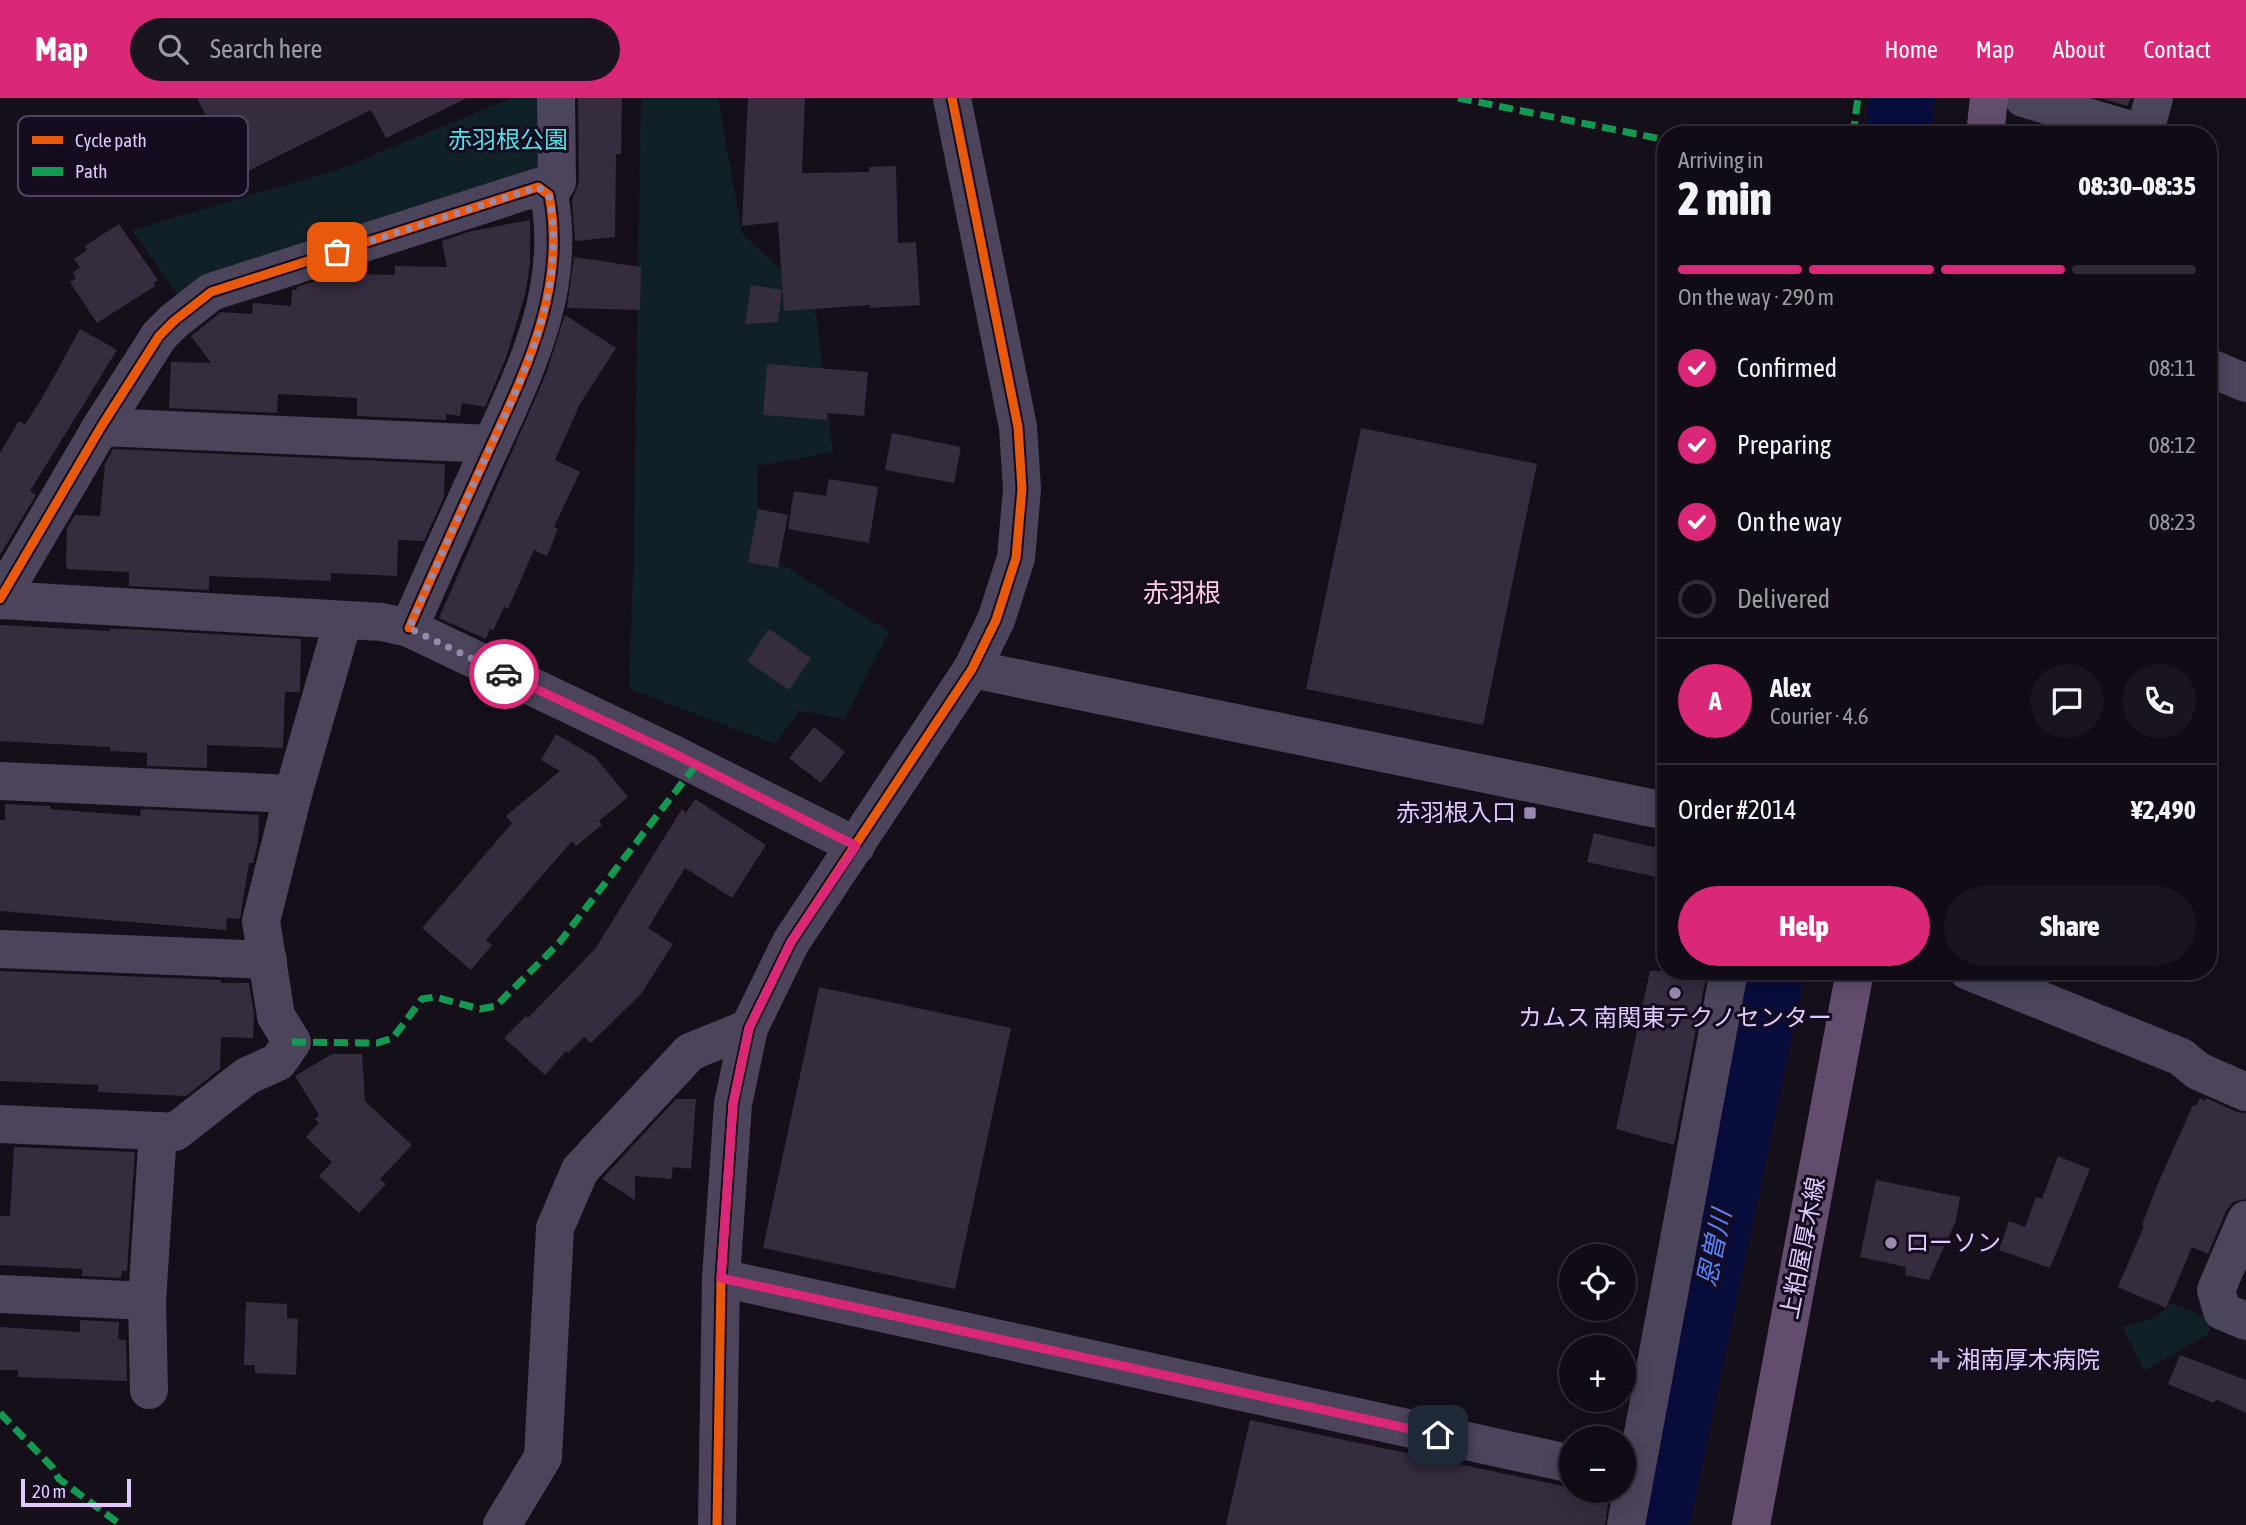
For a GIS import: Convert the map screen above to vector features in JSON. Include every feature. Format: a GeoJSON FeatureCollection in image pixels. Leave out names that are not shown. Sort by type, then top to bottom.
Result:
{"type":"FeatureCollection","features":[{"type":"Feature","properties":{"kind":"main road"},"geometry":{"type":"LineString","coordinates":[[1985,126],[1989,98]]}},
{"type":"Feature","properties":{"kind":"main road","name":"上粕屋厚木線"},"geometry":{"type":"LineString","coordinates":[[1751,1525],[1853,980]]}},
{"type":"Feature","properties":{"kind":"street"},"geometry":{"type":"LineString","coordinates":[[549,195],[558,182],[556,98]]}},
{"type":"Feature","properties":{"kind":"street"},"geometry":{"type":"LineString","coordinates":[[717,1525],[721,1278],[733,1104],[749,1028],[791,942],[972,669],[996,620],[1016,558],[1022,489],[1018,427],[952,98]]}},
{"type":"Feature","properties":{"kind":"street"},"geometry":{"type":"LineString","coordinates":[[2023,98],[2115,126]]}},
{"type":"Feature","properties":{"kind":"street"},"geometry":{"type":"LineString","coordinates":[[2146,126],[2154,98]]}},
{"type":"Feature","properties":{"kind":"street"},"geometry":{"type":"LineString","coordinates":[[409,628],[542,326],[553,271],[554,222],[549,195],[538,187],[211,292],[159,336],[101,427],[0,599],[382,622],[409,628],[671,752],[856,846]]}},
{"type":"Feature","properties":{"kind":"street"},"geometry":{"type":"LineString","coordinates":[[2217,371],[2246,383]]}},
{"type":"Feature","properties":{"kind":"street"},"geometry":{"type":"LineString","coordinates":[[101,427],[492,444]]}},
{"type":"Feature","properties":{"kind":"street"},"geometry":{"type":"LineString","coordinates":[[0,1124],[175,1132],[247,1076],[278,1062],[292,1042],[276,1016],[261,921],[293,794],[343,621]]}},
{"type":"Feature","properties":{"kind":"street"},"geometry":{"type":"LineString","coordinates":[[972,669],[1657,809]]}},
{"type":"Feature","properties":{"kind":"street"},"geometry":{"type":"LineString","coordinates":[[0,780],[293,794]]}},
{"type":"Feature","properties":{"kind":"street"},"geometry":{"type":"LineString","coordinates":[[0,949],[268,960]]}},
{"type":"Feature","properties":{"kind":"street"},"geometry":{"type":"LineString","coordinates":[[1636,1441],[1727,980]]}},
{"type":"Feature","properties":{"kind":"street"},"geometry":{"type":"LineString","coordinates":[[1990,980],[2181,1057],[2198,1071],[2246,1092]]}},
{"type":"Feature","properties":{"kind":"street"},"geometry":{"type":"LineString","coordinates":[[502,1525],[543,1457],[555,1228],[580,1170],[690,1052],[749,1028]]}},
{"type":"Feature","properties":{"kind":"street"},"geometry":{"type":"LineString","coordinates":[[149,1390],[147,1301],[158,1131]]}},
{"type":"Feature","properties":{"kind":"street"},"geometry":{"type":"LineString","coordinates":[[2246,1220],[2216,1290],[2222,1311],[2246,1321]]}},
{"type":"Feature","properties":{"kind":"street"},"geometry":{"type":"LineString","coordinates":[[721,1278],[1559,1461]]}},
{"type":"Feature","properties":{"kind":"street"},"geometry":{"type":"LineString","coordinates":[[0,1294],[147,1301]]}},
{"type":"Feature","properties":{"kind":"street"},"geometry":{"type":"LineString","coordinates":[[1626,1525],[1627,1503]]}},
{"type":"Feature","properties":{"kind":"green space","name":"赤羽根公園"},"geometry":{"type":"Polygon","coordinates":[[[511,98],[546,98],[538,169],[196,283],[177,294],[132,230],[337,170],[511,98]]]}},
{"type":"Feature","properties":{"kind":"green space"},"geometry":{"type":"Polygon","coordinates":[[[641,98],[718,98],[742,234],[814,299],[833,452],[758,466],[758,549],[889,632],[845,719],[799,711],[775,744],[629,689],[641,98]]]}},
{"type":"Feature","properties":{"kind":"green space"},"geometry":{"type":"Polygon","coordinates":[[[2171,1303],[2213,1320],[2207,1335],[2144,1371],[2122,1327],[2157,1317],[2171,1303]]]}},
{"type":"Feature","properties":{"kind":"building"},"geometry":{"type":"Polygon","coordinates":[[[197,98],[467,98],[386,138],[371,110],[248,171],[248,116],[206,116],[197,98]]]}},
{"type":"Feature","properties":{"kind":"building"},"geometry":{"type":"Polygon","coordinates":[[[578,98],[622,98],[621,154],[616,154],[615,237],[575,241],[572,200],[579,182],[578,98]]]}},
{"type":"Feature","properties":{"kind":"building"},"geometry":{"type":"Polygon","coordinates":[[[748,98],[805,98],[802,173],[869,172],[869,167],[896,166],[898,243],[916,242],[920,305],[870,308],[870,305],[784,311],[778,222],[742,226],[748,98]]]}},
{"type":"Feature","properties":{"kind":"building"},"geometry":{"type":"Polygon","coordinates":[[[2100,98],[2131,98],[2127,106],[2100,98]]]}},
{"type":"Feature","properties":{"kind":"building"},"geometry":{"type":"Polygon","coordinates":[[[530,220],[530,264],[525,295],[506,358],[485,407],[462,403],[460,416],[446,414],[446,420],[357,416],[357,398],[278,394],[277,413],[169,408],[171,362],[211,363],[191,336],[221,312],[252,314],[253,303],[291,306],[292,290],[326,278],[363,278],[363,274],[395,275],[395,266],[447,267],[442,241],[468,232],[530,220]]]}},
{"type":"Feature","properties":{"kind":"building"},"geometry":{"type":"Polygon","coordinates":[[[119,224],[158,280],[153,283],[155,286],[97,323],[70,282],[76,278],[73,273],[80,267],[74,259],[87,250],[85,246],[119,224]]]}},
{"type":"Feature","properties":{"kind":"building"},"geometry":{"type":"Polygon","coordinates":[[[574,257],[641,267],[640,310],[567,308],[574,257]]]}},
{"type":"Feature","properties":{"kind":"building"},"geometry":{"type":"Polygon","coordinates":[[[751,285],[782,290],[778,322],[745,324],[751,285]]]}},
{"type":"Feature","properties":{"kind":"building"},"geometry":{"type":"Polygon","coordinates":[[[565,315],[616,348],[580,404],[555,460],[580,472],[554,527],[558,529],[547,556],[534,550],[508,609],[504,607],[493,631],[490,629],[486,639],[439,618],[546,374],[565,315]]]}},
{"type":"Feature","properties":{"kind":"building"},"geometry":{"type":"Polygon","coordinates":[[[80,329],[117,350],[30,491],[36,495],[0,555],[0,453],[19,421],[25,424],[41,400],[80,329]]]}},
{"type":"Feature","properties":{"kind":"building"},"geometry":{"type":"Polygon","coordinates":[[[767,364],[868,372],[864,416],[827,413],[827,420],[763,415],[767,364]]]}},
{"type":"Feature","properties":{"kind":"building"},"geometry":{"type":"Polygon","coordinates":[[[1361,428],[1537,464],[1483,725],[1306,689],[1361,428]]]}},
{"type":"Feature","properties":{"kind":"building"},"geometry":{"type":"Polygon","coordinates":[[[892,433],[961,447],[954,483],[885,470],[892,433]]]}},
{"type":"Feature","properties":{"kind":"building"},"geometry":{"type":"Polygon","coordinates":[[[113,449],[445,464],[444,497],[424,541],[398,540],[397,576],[331,573],[331,581],[209,576],[209,590],[129,586],[129,572],[67,569],[66,562],[67,528],[75,515],[100,516],[105,464],[113,449]]]}},
{"type":"Feature","properties":{"kind":"building"},"geometry":{"type":"Polygon","coordinates":[[[829,479],[878,487],[869,543],[788,529],[794,491],[826,496],[829,479]]]}},
{"type":"Feature","properties":{"kind":"building"},"geometry":{"type":"Polygon","coordinates":[[[758,509],[788,515],[778,568],[748,562],[758,509]]]}},
{"type":"Feature","properties":{"kind":"building"},"geometry":{"type":"Polygon","coordinates":[[[0,625],[301,639],[300,692],[285,692],[283,748],[207,745],[207,768],[147,766],[147,753],[110,751],[110,747],[0,741],[0,625]]]}},
{"type":"Feature","properties":{"kind":"building"},"geometry":{"type":"Polygon","coordinates":[[[769,629],[811,658],[789,690],[747,661],[769,629]]]}},
{"type":"Feature","properties":{"kind":"building"},"geometry":{"type":"Polygon","coordinates":[[[814,727],[845,752],[821,783],[789,758],[814,727]]]}},
{"type":"Feature","properties":{"kind":"building"},"geometry":{"type":"Polygon","coordinates":[[[556,734],[595,757],[628,797],[599,821],[602,825],[576,846],[572,841],[486,940],[492,945],[471,970],[422,928],[512,823],[506,816],[560,771],[541,760],[556,734]]]}},
{"type":"Feature","properties":{"kind":"building"},"geometry":{"type":"Polygon","coordinates":[[[695,799],[766,845],[732,898],[685,868],[648,928],[673,944],[641,994],[591,1043],[584,1037],[568,1053],[566,1051],[545,1075],[504,1038],[526,1016],[528,1018],[595,949],[682,809],[686,813],[695,799]]]}},
{"type":"Feature","properties":{"kind":"building"},"geometry":{"type":"Polygon","coordinates":[[[5,804],[140,816],[141,809],[259,815],[258,843],[253,863],[249,863],[240,919],[227,918],[226,930],[0,911],[0,820],[5,820],[5,804]]]}},
{"type":"Feature","properties":{"kind":"building"},"geometry":{"type":"Polygon","coordinates":[[[1594,833],[1657,848],[1657,877],[1587,862],[1594,833]]]}},
{"type":"Feature","properties":{"kind":"building"},"geometry":{"type":"Polygon","coordinates":[[[0,971],[249,983],[254,1014],[253,1038],[221,1037],[220,1069],[186,1096],[98,1092],[98,1085],[0,1081],[0,971]]]}},
{"type":"Feature","properties":{"kind":"building"},"geometry":{"type":"Polygon","coordinates":[[[1650,971],[1657,971],[1657,980],[1705,980],[1674,1145],[1616,1129],[1650,971]]]}},
{"type":"Feature","properties":{"kind":"building"},"geometry":{"type":"Polygon","coordinates":[[[819,987],[1011,1028],[955,1289],[763,1248],[819,987]]]}},
{"type":"Feature","properties":{"kind":"building"},"geometry":{"type":"Polygon","coordinates":[[[332,1054],[362,1054],[365,1101],[412,1145],[380,1179],[386,1184],[359,1213],[319,1176],[332,1162],[306,1137],[319,1123],[315,1119],[319,1115],[295,1076],[332,1054]]]}},
{"type":"Feature","properties":{"kind":"building"},"geometry":{"type":"Polygon","coordinates":[[[2200,1098],[2246,1113],[2246,1199],[2233,1202],[2226,1211],[2208,1254],[2192,1247],[2166,1308],[2118,1287],[2144,1226],[2142,1225],[2159,1181],[2193,1105],[2196,1106],[2200,1098]]]}},
{"type":"Feature","properties":{"kind":"building"},"geometry":{"type":"Polygon","coordinates":[[[676,1099],[696,1099],[691,1169],[673,1167],[671,1179],[635,1176],[635,1200],[602,1179],[676,1099]]]}},
{"type":"Feature","properties":{"kind":"building"},"geometry":{"type":"Polygon","coordinates":[[[14,1147],[135,1152],[127,1271],[122,1271],[121,1278],[82,1276],[82,1269],[0,1265],[0,1216],[10,1216],[14,1147]]]}},
{"type":"Feature","properties":{"kind":"building"},"geometry":{"type":"Polygon","coordinates":[[[2058,1156],[2090,1169],[2050,1268],[1999,1250],[2009,1221],[2025,1227],[2036,1197],[2042,1199],[2058,1156]]]}},
{"type":"Feature","properties":{"kind":"building"},"geometry":{"type":"Polygon","coordinates":[[[1876,1180],[1960,1197],[1956,1220],[1929,1280],[1905,1275],[1906,1267],[1860,1257],[1876,1180]]]}},
{"type":"Feature","properties":{"kind":"building"},"geometry":{"type":"Polygon","coordinates":[[[246,1302],[287,1304],[287,1318],[298,1319],[296,1375],[255,1373],[255,1365],[244,1365],[246,1302]]]}},
{"type":"Feature","properties":{"kind":"building"},"geometry":{"type":"Polygon","coordinates":[[[80,1320],[119,1322],[118,1339],[126,1340],[127,1381],[18,1377],[18,1370],[0,1370],[0,1327],[80,1332],[80,1320]]]}},
{"type":"Feature","properties":{"kind":"building"},"geometry":{"type":"Polygon","coordinates":[[[2180,1355],[2246,1380],[2246,1413],[2216,1399],[2214,1403],[2168,1384],[2180,1355]]]}},
{"type":"Feature","properties":{"kind":"building"},"geometry":{"type":"Polygon","coordinates":[[[1250,1420],[1559,1485],[1559,1503],[1608,1503],[1605,1525],[1226,1525],[1250,1420]]]}},
{"type":"Feature","properties":{"kind":"waterway","name":"恩曽川"},"geometry":{"type":"LineString","coordinates":[[1900,126],[1902,98]]}},
{"type":"Feature","properties":{"kind":"waterway","name":"恩曽川"},"geometry":{"type":"LineString","coordinates":[[1656,1525],[1770,980]]}},
{"type":"Feature","properties":{"kind":"marked path"},"geometry":{"type":"LineString","coordinates":[[1458,98],[1657,138]]}},
{"type":"Feature","properties":{"kind":"marked path"},"geometry":{"type":"LineString","coordinates":[[1854,126],[1858,98]]}},
{"type":"Feature","properties":{"kind":"marked path"},"geometry":{"type":"LineString","coordinates":[[292,1042],[377,1043],[393,1038],[422,999],[435,997],[480,1009],[496,1006],[559,943],[696,765]]}},
{"type":"Feature","properties":{"kind":"marked path"},"geometry":{"type":"LineString","coordinates":[[0,1413],[52,1467],[59,1479],[121,1525]]}},
{"type":"Feature","properties":{"kind":"cycle path"},"geometry":{"type":"LineString","coordinates":[[717,1525],[721,1278],[733,1104],[749,1028],[791,942],[972,669],[996,620],[1016,558],[1022,489],[1018,427],[952,98]]}},
{"type":"Feature","properties":{"kind":"cycle path"},"geometry":{"type":"LineString","coordinates":[[0,599],[101,427],[159,336],[211,292],[538,187],[549,195],[553,231],[552,266],[538,333],[526,366],[409,628]]}},
{"type":"Feature","properties":{"kind":"way so far"},"geometry":{"type":"LineString","coordinates":[[337,252],[538,187],[549,195],[554,222],[553,271],[542,326],[409,628],[504,674]]}},
{"type":"Feature","properties":{"kind":"place","name":"赤羽根入口"},"geometry":{"type":"Point","coordinates":[1530,813]}},
{"type":"Feature","properties":{"kind":"place","name":"カムス 南関東テクノセンター"},"geometry":{"type":"Point","coordinates":[1675,993]}},
{"type":"Feature","properties":{"kind":"place","name":"ローソン"},"geometry":{"type":"Point","coordinates":[1891,1243]}},
{"type":"Feature","properties":{"kind":"place","name":"湘南厚木病院"},"geometry":{"type":"Point","coordinates":[1940,1360]}},
{"type":"Feature","properties":{"kind":"district","name":"赤羽根"},"geometry":{"type":"Point","coordinates":[1182,593]}},
{"type":"Feature","properties":{"kind":"route"},"geometry":{"type":"LineString","coordinates":[[504,674],[671,752],[856,846],[791,942],[749,1028],[733,1104],[721,1278],[1438,1435]]}}]}
